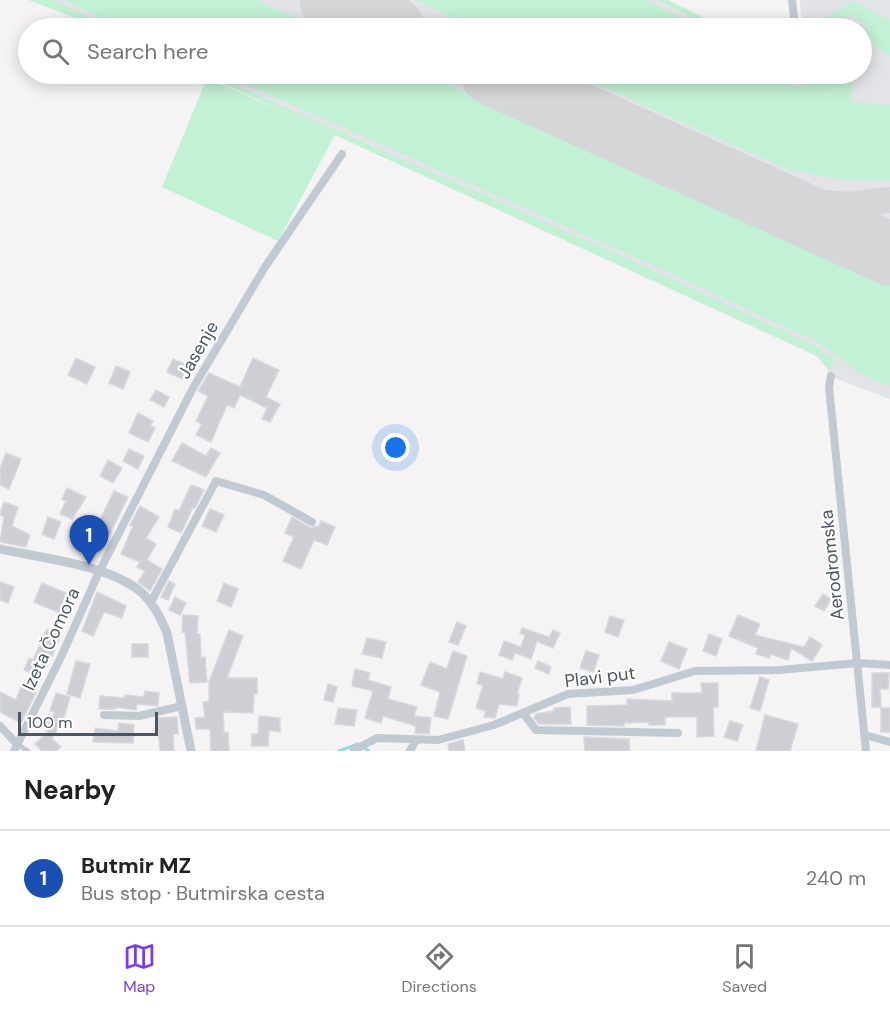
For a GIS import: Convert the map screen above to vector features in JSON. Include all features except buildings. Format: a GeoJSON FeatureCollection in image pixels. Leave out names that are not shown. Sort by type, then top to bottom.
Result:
{"type":"FeatureCollection","features":[{"type":"Feature","properties":{"kind":"street"},"geometry":{"type":"LineString","coordinates":[[792,0],[794,17]]}},
{"type":"Feature","properties":{"kind":"street","name":"Jasenje"},"geometry":{"type":"LineString","coordinates":[[99,572],[193,388],[238,310],[342,154]]}},
{"type":"Feature","properties":{"kind":"street","name":"Aerodromska"},"geometry":{"type":"LineString","coordinates":[[831,376],[829,387],[866,751]]}},
{"type":"Feature","properties":{"kind":"street"},"geometry":{"type":"LineString","coordinates":[[151,602],[216,481],[264,495],[312,522]]}},
{"type":"Feature","properties":{"kind":"street"},"geometry":{"type":"LineString","coordinates":[[0,549],[99,572],[129,583],[151,602],[167,633],[191,751]]}},
{"type":"Feature","properties":{"kind":"street","name":"Izeta Čomora"},"geometry":{"type":"LineString","coordinates":[[16,747],[61,657],[99,572]]}},
{"type":"Feature","properties":{"kind":"street","name":"Plavi put"},"geometry":{"type":"LineString","coordinates":[[355,750],[376,738],[438,740],[494,725],[568,694],[633,690],[695,671],[785,670],[858,663],[890,665]]}},
{"type":"Feature","properties":{"kind":"street"},"geometry":{"type":"LineString","coordinates":[[104,715],[139,716],[182,706]]}},
{"type":"Feature","properties":{"kind":"street"},"geometry":{"type":"LineString","coordinates":[[524,712],[536,730],[678,733]]}},
{"type":"Feature","properties":{"kind":"street"},"geometry":{"type":"LineString","coordinates":[[0,726],[16,747],[28,751]]}},
{"type":"Feature","properties":{"kind":"street"},"geometry":{"type":"LineString","coordinates":[[865,735],[890,742]]}},
{"type":"Feature","properties":{"kind":"street"},"geometry":{"type":"LineString","coordinates":[[410,751],[416,740]]}},
{"type":"Feature","properties":{"kind":"shaded area"},"geometry":{"type":"Polygon","coordinates":[[[29,0],[668,0],[705,18],[75,18],[29,0]]]}},
{"type":"Feature","properties":{"kind":"shaded area"},"geometry":{"type":"Polygon","coordinates":[[[800,0],[890,0],[890,399],[827,375],[828,370],[817,356],[224,84],[872,84],[872,18],[803,18],[800,0]]]}},
{"type":"Feature","properties":{"kind":"green space"},"geometry":{"type":"Polygon","coordinates":[[[29,0],[54,0],[91,18],[75,18],[29,0]]]}},
{"type":"Feature","properties":{"kind":"green space"},"geometry":{"type":"Polygon","coordinates":[[[65,0],[257,0],[298,18],[102,18],[65,0]]]}},
{"type":"Feature","properties":{"kind":"green space"},"geometry":{"type":"Polygon","coordinates":[[[415,0],[647,0],[682,18],[454,18],[415,0]]]}},
{"type":"Feature","properties":{"kind":"green space"},"geometry":{"type":"Polygon","coordinates":[[[658,0],[668,0],[705,18],[694,18],[658,0]]]}},
{"type":"Feature","properties":{"kind":"green space"},"geometry":{"type":"Polygon","coordinates":[[[854,1],[890,21],[890,57],[873,45],[872,18],[856,18],[848,14],[846,18],[825,18],[854,1]]]}},
{"type":"Feature","properties":{"kind":"green space"},"geometry":{"type":"Polygon","coordinates":[[[205,84],[221,84],[326,130],[224,84],[233,84],[665,276],[815,346],[835,360],[829,370],[817,356],[335,135],[278,241],[162,187],[205,84]]]}},
{"type":"Feature","properties":{"kind":"green space"},"geometry":{"type":"Polygon","coordinates":[[[245,84],[446,84],[890,283],[890,387],[860,373],[821,344],[652,265],[245,84]]]}},
{"type":"Feature","properties":{"kind":"green space"},"geometry":{"type":"Polygon","coordinates":[[[596,84],[785,84],[794,87],[804,84],[852,84],[851,102],[890,105],[890,180],[839,179],[787,169],[596,84]]]}},
{"type":"Feature","properties":{"kind":"waterway"},"geometry":{"type":"LineString","coordinates":[[339,751],[358,744],[369,751]]}},
{"type":"Feature","properties":{"kind":"taxiway"},"geometry":{"type":"LineString","coordinates":[[759,195],[846,205],[890,200]]}},
{"type":"Feature","properties":{"kind":"runway"},"geometry":{"type":"LineString","coordinates":[[331,0],[371,18]]}},
{"type":"Feature","properties":{"kind":"runway"},"geometry":{"type":"LineString","coordinates":[[514,84],[890,254]]}},
{"type":"Feature","properties":{"kind":"place","name":"Butmir MZ"},"geometry":{"type":"Point","coordinates":[89,565]}}]}
